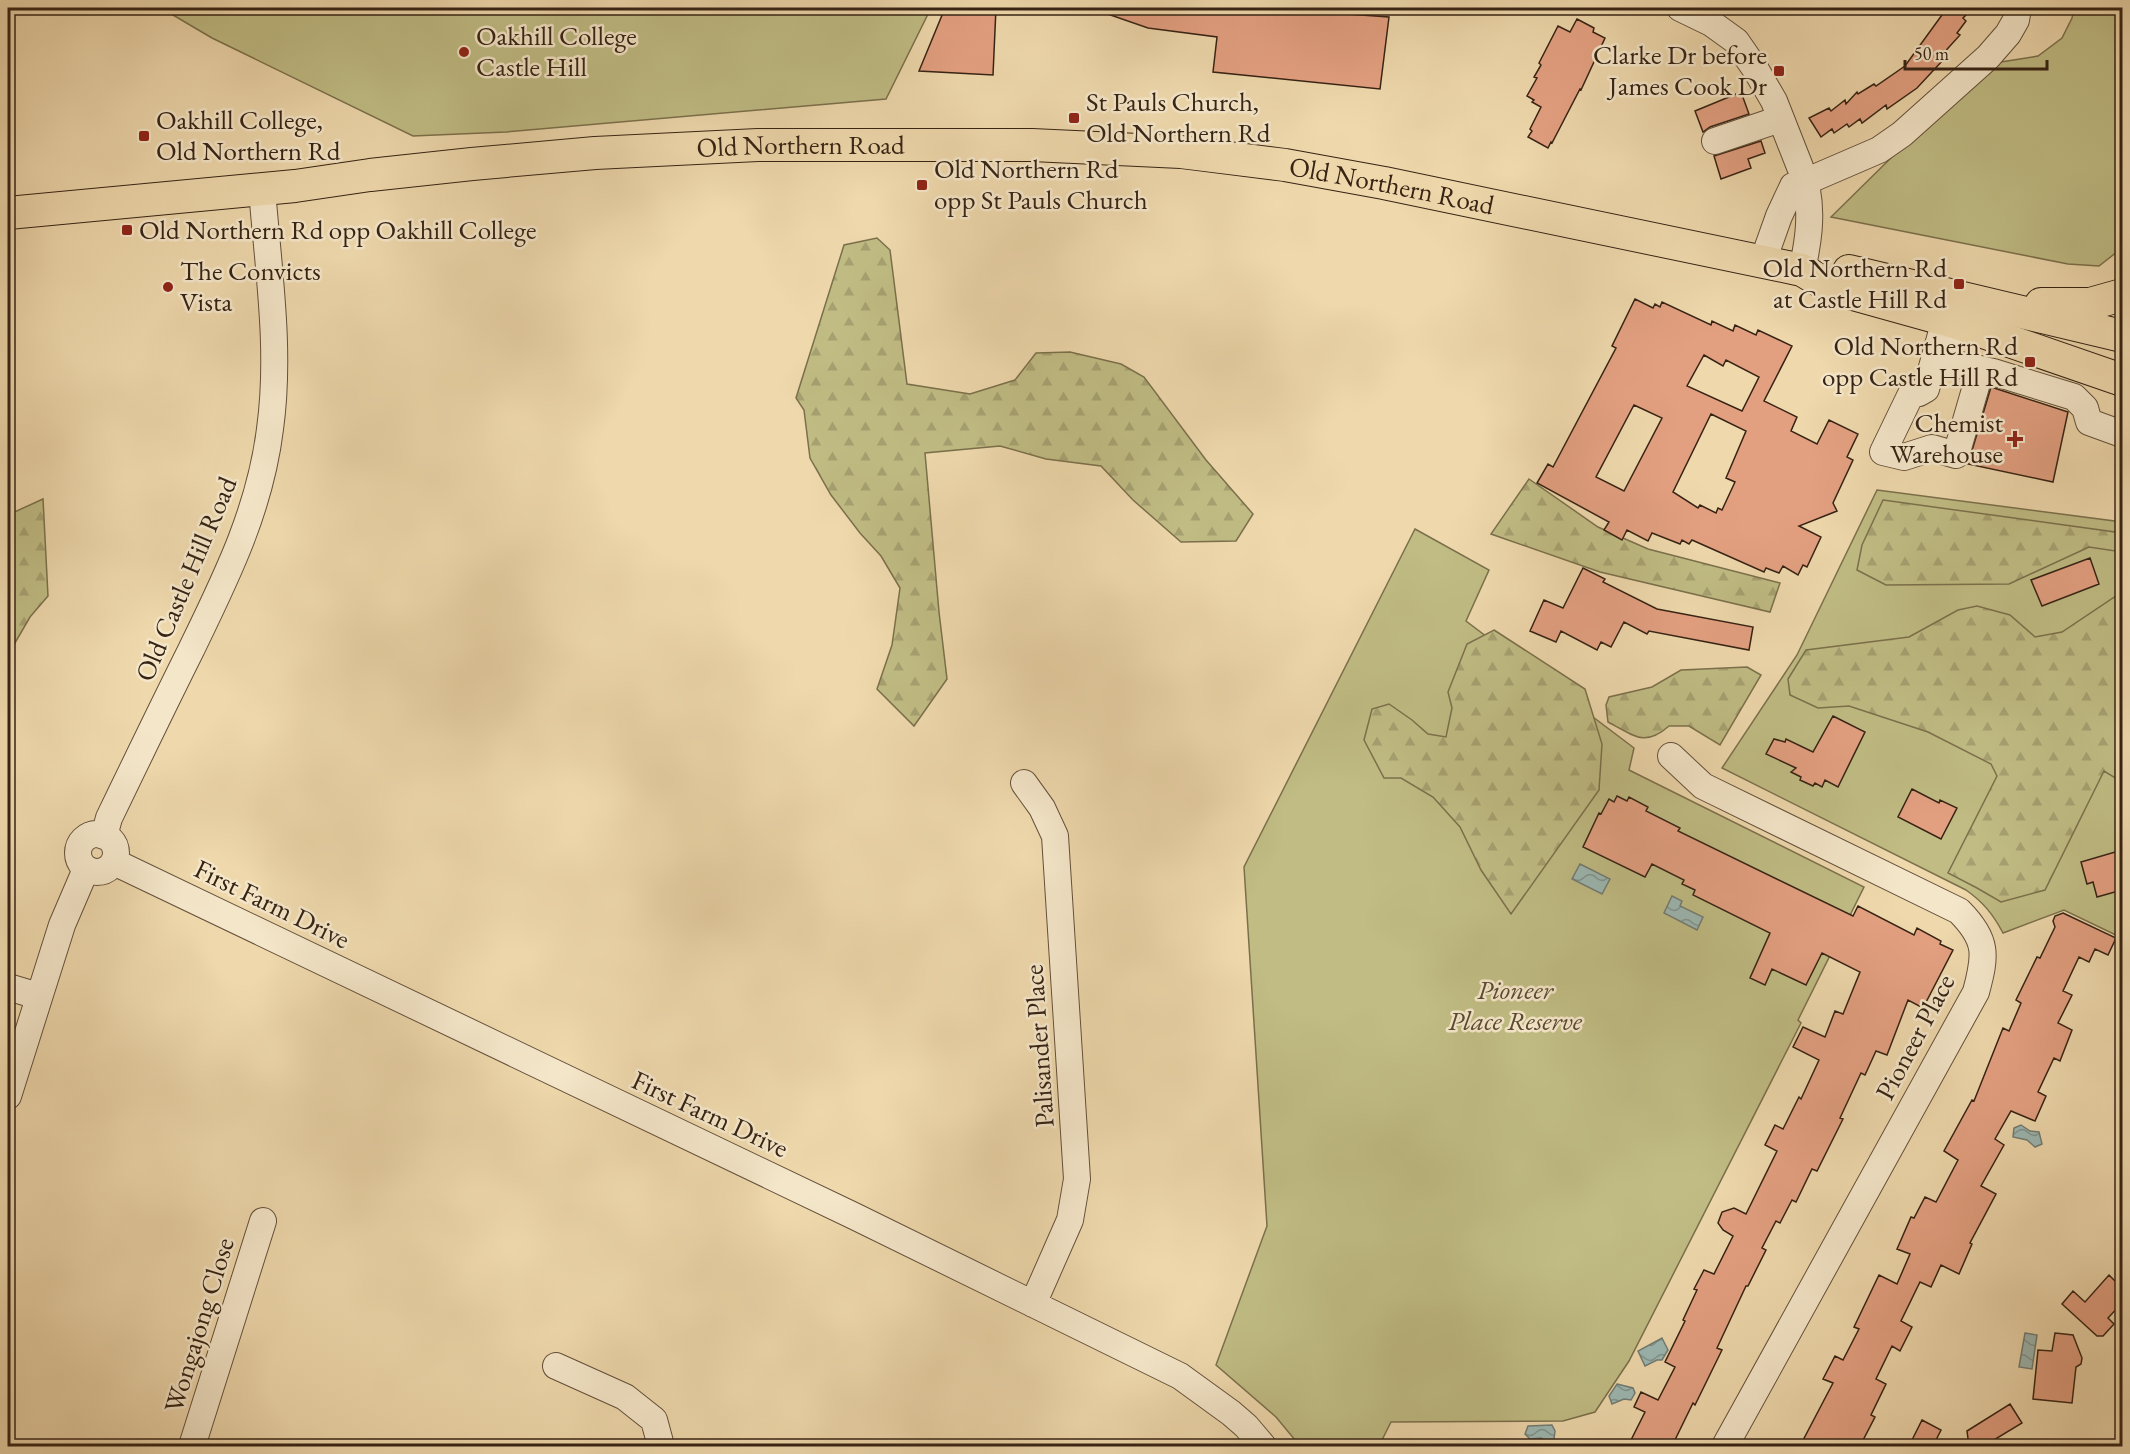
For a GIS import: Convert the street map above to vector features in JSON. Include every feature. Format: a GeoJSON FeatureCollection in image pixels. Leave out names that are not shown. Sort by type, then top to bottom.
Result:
{"type":"FeatureCollection","features":[{"type":"Feature","properties":{"kind":"main road","name":"Old Northern Road"},"geometry":{"type":"LineString","coordinates":[[8,213],[262,189],[370,175],[595,153],[758,145],[1032,145],[1139,148],[1296,167],[1384,183],[1802,270],[1833,268],[2122,336]]}},
{"type":"Feature","properties":{"kind":"main road","name":"Old Northern Road"},"geometry":{"type":"LineString","coordinates":[[1802,270],[1832,288],[1949,321],[2122,380]]}},
{"type":"Feature","properties":{"kind":"main road"},"geometry":{"type":"LineString","coordinates":[[1986,303],[2077,305],[2102,302],[2122,295]]}},
{"type":"Feature","properties":{"kind":"street"},"geometry":{"type":"LineString","coordinates":[[1680,8],[1711,23],[1736,41],[1756,69],[1774,101],[1804,180],[1810,210],[1807,249],[1802,270]]}},
{"type":"Feature","properties":{"kind":"street"},"geometry":{"type":"LineString","coordinates":[[1763,261],[1779,216],[1804,180],[1879,150],[1902,134],[1988,57],[2008,34],[2016,20],[2018,8]]}},
{"type":"Feature","properties":{"kind":"street"},"geometry":{"type":"LineString","coordinates":[[1716,141],[1780,119]]}},
{"type":"Feature","properties":{"kind":"street","name":"Old Castle Hill Road"},"geometry":{"type":"LineString","coordinates":[[105,836],[109,818],[211,609],[247,528],[259,489],[270,430],[274,363],[262,189]]}},
{"type":"Feature","properties":{"kind":"street"},"geometry":{"type":"LineString","coordinates":[[1949,321],[1945,357],[1952,363],[1981,369],[2074,397],[2085,408],[2089,422],[2122,434]]}},
{"type":"Feature","properties":{"kind":"street"},"geometry":{"type":"LineString","coordinates":[[1949,321],[1926,389],[1911,394],[1883,452],[1904,457],[1932,448],[1956,454],[1981,369]]}},
{"type":"Feature","properties":{"kind":"street","name":"Pioneer Place"},"geometry":{"type":"LineString","coordinates":[[1671,756],[1703,786],[1959,911],[1972,924],[1982,943],[1983,964],[1976,992],[1725,1446]]}},
{"type":"Feature","properties":{"kind":"street","name":"Palisander Place"},"geometry":{"type":"LineString","coordinates":[[1024,783],[1042,808],[1055,836],[1077,1179],[1070,1220],[1033,1304]]}},
{"type":"Feature","properties":{"kind":"street"},"geometry":{"type":"LineString","coordinates":[[99,834],[105,836],[114,844],[116,850],[114,862],[105,871],[86,869],[79,860],[79,847],[86,837],[99,834]]}},
{"type":"Feature","properties":{"kind":"street","name":"First Farm Drive"},"geometry":{"type":"LineString","coordinates":[[114,862],[854,1216],[1180,1376],[1231,1413],[1263,1446]]}},
{"type":"Feature","properties":{"kind":"street"},"geometry":{"type":"LineString","coordinates":[[8,1096],[62,926],[86,869]]}},
{"type":"Feature","properties":{"kind":"street"},"geometry":{"type":"LineString","coordinates":[[8,987],[38,996]]}},
{"type":"Feature","properties":{"kind":"street","name":"Wongajong Close"},"geometry":{"type":"LineString","coordinates":[[192,1446],[262,1221]]}},
{"type":"Feature","properties":{"kind":"street"},"geometry":{"type":"LineString","coordinates":[[556,1366],[625,1396],[654,1420],[661,1446]]}},
{"type":"Feature","properties":{"kind":"green space","name":"Oakhill College Castle Hill"},"geometry":{"type":"Polygon","coordinates":[[[161,8],[931,8],[886,99],[506,132],[413,136],[212,38],[161,8]]]}},
{"type":"Feature","properties":{"kind":"green space"},"geometry":{"type":"Polygon","coordinates":[[[2074,8],[2122,8],[2122,248],[2099,266],[2068,264],[1831,217],[1962,88],[2001,62],[2038,56],[2062,38],[2072,18],[2074,8]]]}},
{"type":"Feature","properties":{"kind":"green space"},"geometry":{"type":"Polygon","coordinates":[[[877,238],[890,250],[907,384],[970,394],[1015,380],[1036,353],[1070,352],[1121,364],[1144,377],[1206,460],[1253,514],[1236,541],[1181,542],[1133,500],[1101,466],[1046,459],[1000,446],[925,453],[947,679],[914,726],[877,689],[892,645],[900,588],[881,556],[831,495],[810,458],[804,410],[796,398],[844,245],[877,238]]]}},
{"type":"Feature","properties":{"kind":"green space"},"geometry":{"type":"Polygon","coordinates":[[[1529,479],[1598,527],[1648,549],[1780,583],[1770,612],[1600,572],[1491,534],[1529,479]]]}},
{"type":"Feature","properties":{"kind":"green space"},"geometry":{"type":"Polygon","coordinates":[[[1877,490],[2122,522],[2122,938],[2064,910],[2003,933],[1987,909],[1966,890],[1722,768],[1797,655],[1877,490]]]}},
{"type":"Feature","properties":{"kind":"green space"},"geometry":{"type":"Polygon","coordinates":[[[43,499],[48,596],[30,617],[8,655],[8,515],[43,499]]]}},
{"type":"Feature","properties":{"kind":"green space"},"geometry":{"type":"Polygon","coordinates":[[[1883,500],[2122,533],[2122,552],[2089,547],[2009,584],[1886,585],[1857,570],[1862,545],[1883,500]]]}},
{"type":"Feature","properties":{"kind":"green space","name":"Pioneer Place Reserve"},"geometry":{"type":"Polygon","coordinates":[[[1415,529],[1489,570],[1466,621],[1634,748],[1629,770],[1864,887],[1798,1020],[1801,1023],[1629,1361],[1595,1412],[1563,1421],[1391,1422],[1379,1446],[1300,1446],[1276,1417],[1216,1365],[1267,1226],[1244,867],[1415,529]]]}},
{"type":"Feature","properties":{"kind":"green space"},"geometry":{"type":"Polygon","coordinates":[[[2122,592],[2122,782],[2104,771],[2045,890],[2001,902],[1948,873],[1997,776],[1991,764],[1928,732],[1849,706],[1818,708],[1790,695],[1788,679],[1806,650],[1909,637],[1958,610],[1977,606],[2010,615],[2035,637],[2062,632],[2122,592]]]}},
{"type":"Feature","properties":{"kind":"green space"},"geometry":{"type":"Polygon","coordinates":[[[1494,630],[1585,689],[1602,744],[1599,790],[1511,914],[1481,870],[1460,827],[1433,797],[1401,778],[1384,778],[1364,740],[1372,709],[1389,704],[1428,734],[1446,737],[1452,708],[1448,692],[1467,644],[1494,630]]]}},
{"type":"Feature","properties":{"kind":"green space"},"geometry":{"type":"Polygon","coordinates":[[[1747,667],[1761,675],[1720,745],[1689,726],[1669,726],[1660,733],[1645,738],[1632,735],[1608,722],[1606,705],[1609,697],[1652,687],[1681,670],[1747,667]]]}},
{"type":"Feature","properties":{"kind":"water"},"geometry":{"type":"Polygon","coordinates":[[[1580,864],[1610,879],[1602,894],[1572,879],[1580,864]]]}},
{"type":"Feature","properties":{"kind":"water"},"geometry":{"type":"Polygon","coordinates":[[[1672,896],[1682,901],[1680,906],[1703,917],[1697,930],[1664,913],[1672,896]]]}},
{"type":"Feature","properties":{"kind":"water"},"geometry":{"type":"Polygon","coordinates":[[[2021,1125],[2030,1131],[2039,1132],[2042,1144],[2035,1147],[2027,1140],[2013,1137],[2014,1128],[2021,1125]]]}},
{"type":"Feature","properties":{"kind":"water"},"geometry":{"type":"Polygon","coordinates":[[[2025,1333],[2037,1335],[2032,1369],[2019,1367],[2025,1333]]]}},
{"type":"Feature","properties":{"kind":"water"},"geometry":{"type":"Polygon","coordinates":[[[1662,1338],[1668,1350],[1662,1360],[1645,1366],[1638,1351],[1662,1338]]]}},
{"type":"Feature","properties":{"kind":"water"},"geometry":{"type":"Polygon","coordinates":[[[1617,1384],[1633,1388],[1635,1393],[1631,1400],[1624,1399],[1612,1404],[1609,1396],[1617,1384]]]}},
{"type":"Feature","properties":{"kind":"water"},"geometry":{"type":"Polygon","coordinates":[[[1552,1425],[1555,1431],[1554,1439],[1550,1443],[1541,1438],[1530,1439],[1525,1434],[1528,1426],[1552,1425]]]}},
{"type":"Feature","properties":{"kind":"building"},"geometry":{"type":"Polygon","coordinates":[[[945,8],[996,8],[993,75],[919,71],[945,8]]]}},
{"type":"Feature","properties":{"kind":"building"},"geometry":{"type":"Polygon","coordinates":[[[1096,8],[1264,8],[1389,17],[1380,89],[1213,72],[1217,37],[1148,28],[1096,10],[1096,8]]]}},
{"type":"Feature","properties":{"kind":"building"},"geometry":{"type":"Polygon","coordinates":[[[1947,8],[1973,8],[1963,18],[1966,21],[1957,33],[1960,35],[1940,57],[1944,59],[1917,88],[1887,109],[1886,105],[1862,123],[1860,119],[1849,127],[1847,124],[1834,133],[1832,129],[1821,137],[1809,118],[1829,108],[1831,111],[1845,100],[1846,104],[1857,92],[1858,94],[1874,84],[1876,86],[1905,66],[1947,8]]]}},
{"type":"Feature","properties":{"kind":"building"},"geometry":{"type":"Polygon","coordinates":[[[1577,19],[1594,28],[1593,32],[1605,38],[1581,90],[1548,148],[1528,137],[1541,107],[1527,96],[1537,78],[1534,77],[1541,65],[1539,63],[1558,26],[1570,32],[1577,19]]]}},
{"type":"Feature","properties":{"kind":"building"},"geometry":{"type":"Polygon","coordinates":[[[1741,92],[1749,114],[1710,127],[1703,132],[1695,111],[1741,92]]]}},
{"type":"Feature","properties":{"kind":"building"},"geometry":{"type":"Polygon","coordinates":[[[1761,141],[1765,153],[1748,159],[1751,168],[1721,179],[1714,156],[1761,141]]]}},
{"type":"Feature","properties":{"kind":"building"},"geometry":{"type":"Polygon","coordinates":[[[1635,299],[1653,308],[1655,304],[1660,307],[1662,302],[1711,325],[1712,321],[1733,331],[1735,325],[1756,335],[1758,330],[1792,346],[1764,401],[1797,417],[1791,431],[1817,444],[1829,420],[1858,434],[1847,457],[1853,460],[1833,503],[1837,511],[1799,526],[1821,537],[1807,567],[1803,565],[1798,575],[1783,566],[1779,573],[1766,568],[1764,572],[1692,540],[1689,544],[1682,540],[1680,544],[1652,533],[1648,541],[1627,530],[1622,540],[1604,530],[1609,522],[1537,483],[1548,464],[1553,467],[1616,348],[1612,346],[1635,299]],[[1704,355],[1687,386],[1742,411],[1759,377],[1726,360],[1723,366],[1704,355]],[[1634,405],[1596,477],[1624,491],[1662,418],[1634,405]],[[1711,414],[1673,492],[1698,508],[1700,505],[1716,513],[1718,508],[1722,510],[1735,482],[1726,478],[1746,431],[1711,414]]]}},
{"type":"Feature","properties":{"kind":"building"},"geometry":{"type":"Polygon","coordinates":[[[1991,387],[2068,412],[2053,482],[1968,464],[1991,387]]]}},
{"type":"Feature","properties":{"kind":"building"},"geometry":{"type":"Polygon","coordinates":[[[2090,558],[2099,584],[2042,606],[2031,580],[2090,558]]]}},
{"type":"Feature","properties":{"kind":"building"},"geometry":{"type":"Polygon","coordinates":[[[1583,568],[1605,579],[1603,582],[1657,609],[1753,627],[1749,650],[1649,631],[1647,634],[1624,622],[1611,647],[1601,642],[1597,650],[1561,631],[1556,642],[1530,631],[1544,600],[1563,608],[1583,568]]]}},
{"type":"Feature","properties":{"kind":"building"},"geometry":{"type":"Polygon","coordinates":[[[1833,716],[1865,732],[1838,787],[1825,780],[1822,787],[1815,783],[1813,786],[1800,780],[1801,777],[1791,772],[1796,768],[1766,754],[1774,739],[1785,742],[1786,739],[1813,752],[1833,716]]]}},
{"type":"Feature","properties":{"kind":"building"},"geometry":{"type":"Polygon","coordinates":[[[1912,789],[1939,803],[1940,800],[1957,808],[1941,839],[1898,817],[1912,789]]]}},
{"type":"Feature","properties":{"kind":"building"},"geometry":{"type":"Polygon","coordinates":[[[1617,796],[1627,801],[1629,797],[1648,807],[1646,811],[1680,828],[1678,831],[1853,916],[1858,906],[1914,935],[1917,928],[1953,950],[1923,1008],[1908,1000],[1887,1055],[1876,1051],[1865,1075],[1861,1073],[1840,1118],[1843,1119],[1817,1171],[1812,1169],[1796,1202],[1792,1200],[1780,1223],[1776,1221],[1762,1248],[1766,1250],[1717,1348],[1722,1350],[1672,1446],[1628,1446],[1645,1412],[1634,1407],[1641,1392],[1658,1400],[1675,1367],[1665,1362],[1685,1321],[1683,1320],[1697,1290],[1694,1289],[1704,1270],[1714,1274],[1733,1236],[1723,1230],[1718,1223],[1722,1212],[1734,1208],[1746,1214],[1777,1151],[1765,1145],[1775,1125],[1783,1129],[1799,1097],[1801,1099],[1819,1060],[1793,1047],[1803,1027],[1825,1037],[1835,1011],[1843,1014],[1860,972],[1822,953],[1806,985],[1772,969],[1765,985],[1750,978],[1770,933],[1693,895],[1695,890],[1682,884],[1684,880],[1652,864],[1645,877],[1583,847],[1599,813],[1601,814],[1609,799],[1614,802],[1617,796]]]}},
{"type":"Feature","properties":{"kind":"building"},"geometry":{"type":"Polygon","coordinates":[[[2122,850],[2122,890],[2097,897],[2093,882],[2087,884],[2081,862],[2122,850]]]}},
{"type":"Feature","properties":{"kind":"building"},"geometry":{"type":"Polygon","coordinates":[[[2063,913],[2116,938],[2108,955],[2095,949],[2089,962],[2079,957],[2063,991],[2072,995],[2058,1023],[2072,1030],[2060,1061],[2054,1058],[2038,1092],[2046,1096],[2035,1121],[2011,1111],[1995,1139],[2004,1145],[1981,1186],[1996,1194],[1970,1243],[1972,1244],[1959,1274],[1941,1265],[1931,1287],[1920,1282],[1901,1321],[1912,1327],[1900,1351],[1892,1346],[1876,1379],[1886,1384],[1871,1415],[1875,1417],[1860,1446],[1800,1446],[1833,1383],[1823,1379],[1835,1356],[1843,1360],[1859,1329],[1854,1327],[1879,1275],[1897,1284],[1910,1254],[1897,1249],[1911,1217],[1914,1218],[1925,1197],[1936,1202],[1958,1160],[1944,1151],[1972,1100],[1974,1101],[2003,1028],[2009,1031],[2021,1003],[2016,1000],[2055,927],[2053,921],[2055,916],[2063,913]]]}},
{"type":"Feature","properties":{"kind":"building"},"geometry":{"type":"Polygon","coordinates":[[[2109,1275],[2122,1288],[2122,1303],[2108,1318],[2114,1324],[2103,1336],[2097,1336],[2062,1304],[2073,1291],[2085,1302],[2109,1275]]]}},
{"type":"Feature","properties":{"kind":"building"},"geometry":{"type":"Polygon","coordinates":[[[2055,1333],[2073,1335],[2082,1358],[2081,1364],[2076,1367],[2072,1403],[2033,1399],[2038,1350],[2052,1351],[2055,1333]]]}},
{"type":"Feature","properties":{"kind":"building"},"geometry":{"type":"Polygon","coordinates":[[[2010,1404],[2022,1423],[1984,1446],[1969,1446],[1967,1431],[2010,1404]]]}},
{"type":"Feature","properties":{"kind":"building"},"geometry":{"type":"Polygon","coordinates":[[[1922,1420],[1941,1430],[1933,1446],[1909,1446],[1922,1420]]]}},
{"type":"Feature","properties":{"kind":"place","name":"Oakhill College Castle Hill"},"geometry":{"type":"Point","coordinates":[464,52]}},
{"type":"Feature","properties":{"kind":"place","name":"Clarke Dr before James Cook Dr"},"geometry":{"type":"Point","coordinates":[1779,71]}},
{"type":"Feature","properties":{"kind":"place","name":"St Pauls Church, Old Northern Rd"},"geometry":{"type":"Point","coordinates":[1074,118]}},
{"type":"Feature","properties":{"kind":"place","name":"Oakhill College, Old Northern Rd"},"geometry":{"type":"Point","coordinates":[144,136]}},
{"type":"Feature","properties":{"kind":"place","name":"Old Northern Rd opp St Pauls Church"},"geometry":{"type":"Point","coordinates":[922,185]}},
{"type":"Feature","properties":{"kind":"place","name":"Old Northern Rd opp Oakhill College"},"geometry":{"type":"Point","coordinates":[127,230]}},
{"type":"Feature","properties":{"kind":"place","name":"Old Northern Rd at Castle Hill Rd"},"geometry":{"type":"Point","coordinates":[1959,284]}},
{"type":"Feature","properties":{"kind":"place","name":"The Convicts Vista"},"geometry":{"type":"Point","coordinates":[168,287]}},
{"type":"Feature","properties":{"kind":"place","name":"Old Northern Rd opp Castle Hill Rd"},"geometry":{"type":"Point","coordinates":[2030,362]}},
{"type":"Feature","properties":{"kind":"place","name":"Chemist Warehouse"},"geometry":{"type":"Point","coordinates":[2015,439]}}]}
